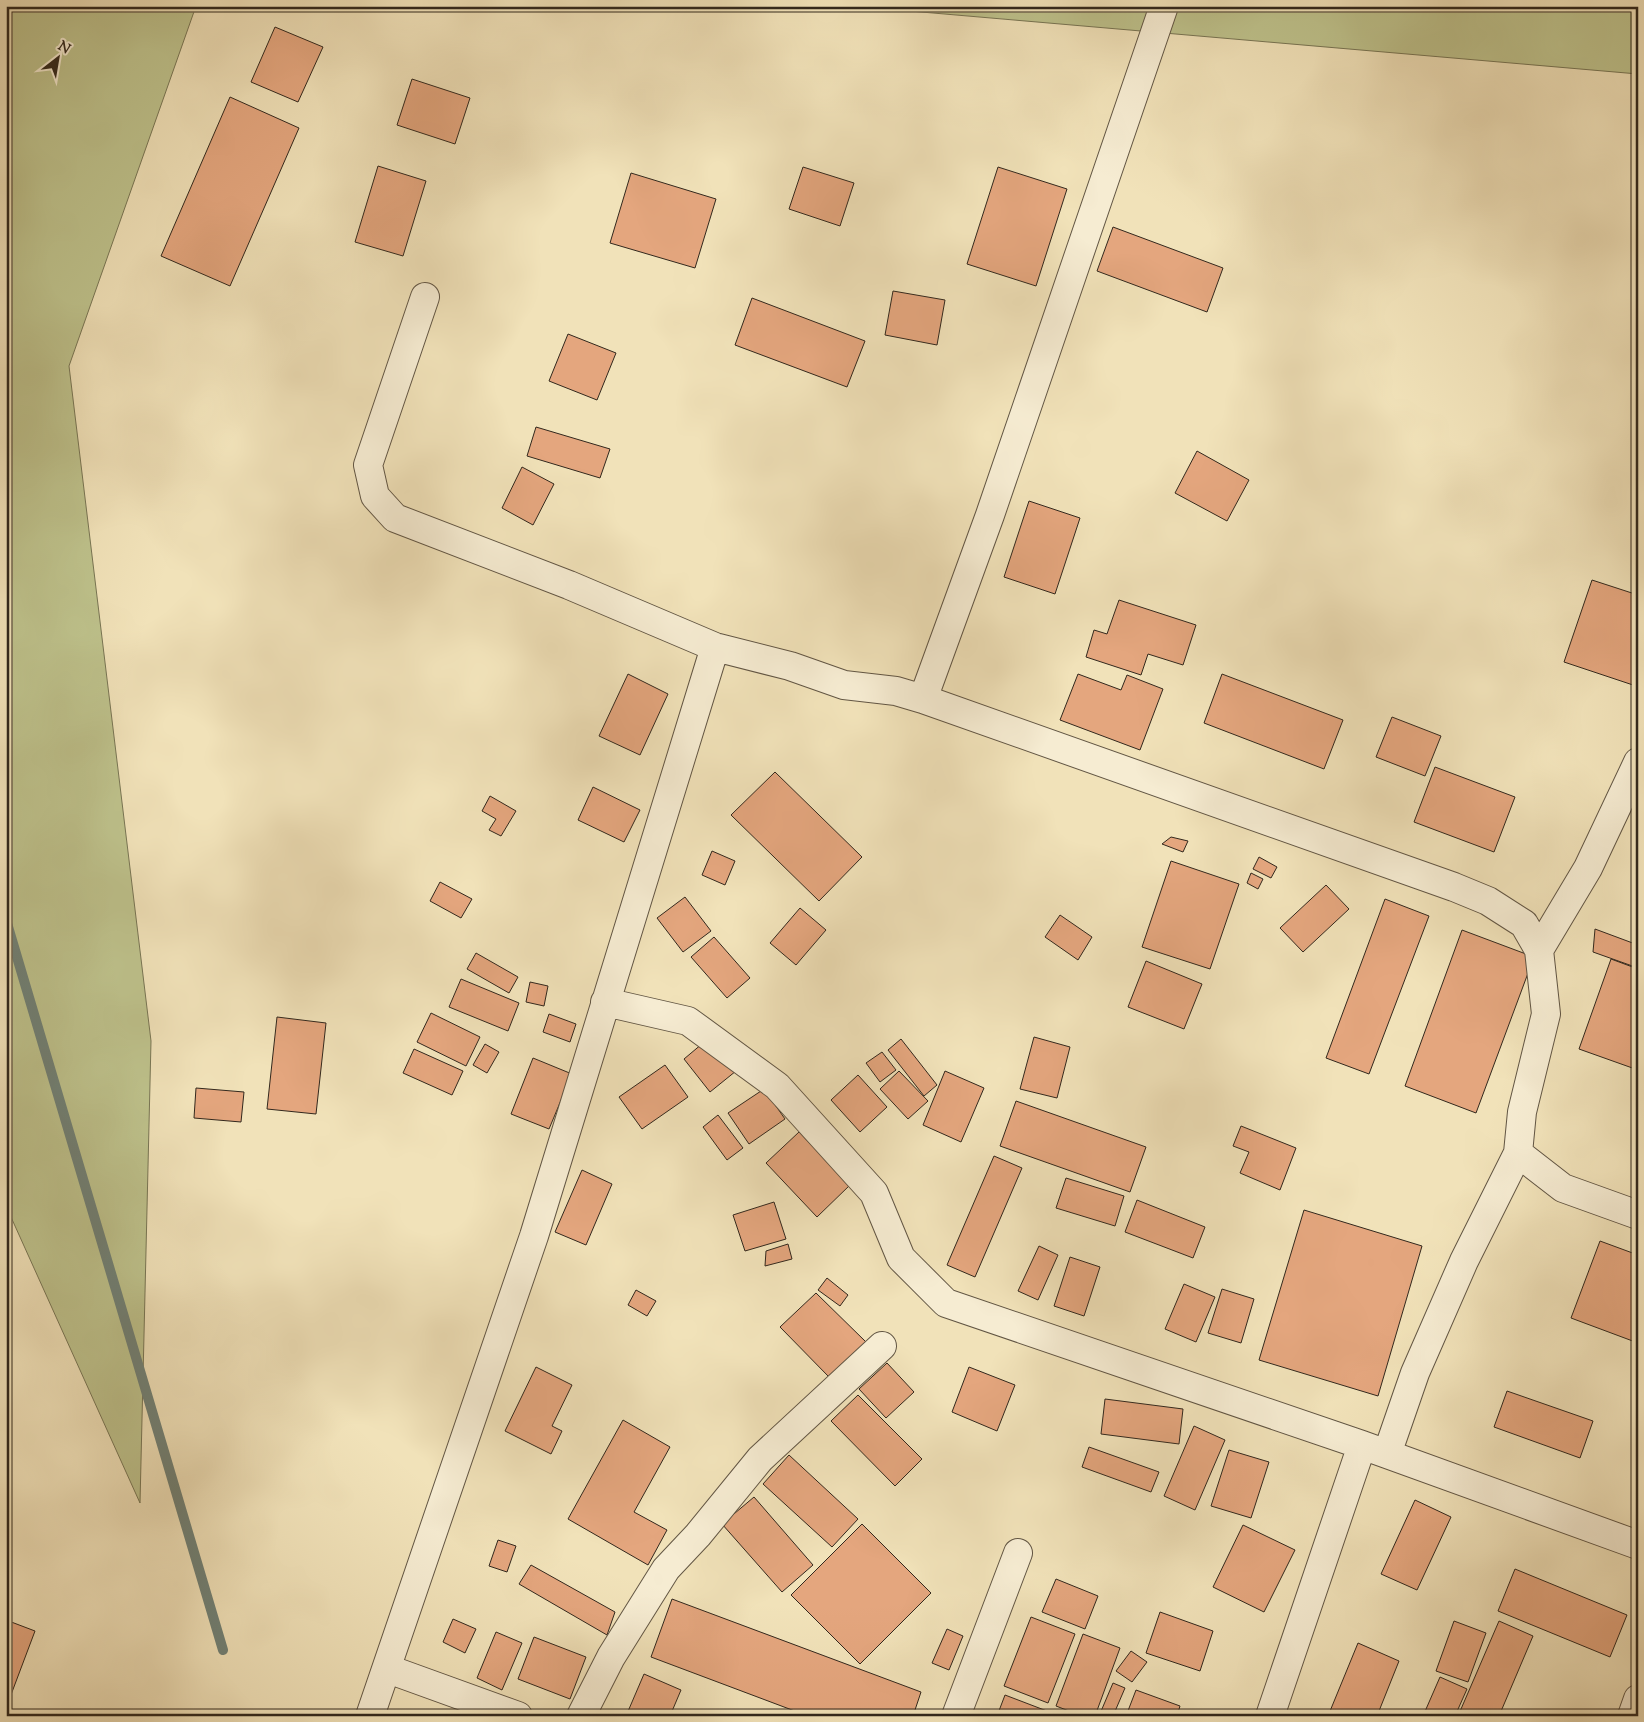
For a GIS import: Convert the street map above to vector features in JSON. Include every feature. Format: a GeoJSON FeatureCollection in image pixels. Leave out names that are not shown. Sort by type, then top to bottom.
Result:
{"type":"FeatureCollection","features":[{"type":"Feature","properties":{"kind":"street"},"geometry":{"type":"LineString","coordinates":[[923,699],[993,505],[1164,6]]}},
{"type":"Feature","properties":{"kind":"street"},"geometry":{"type":"LineString","coordinates":[[425,297],[368,465],[375,496],[395,518],[569,585],[715,647],[790,666],[844,685],[896,691],[923,699],[1454,887],[1488,901],[1524,924],[1539,950],[1546,1014],[1522,1112],[1518,1153],[1464,1261],[1415,1373],[1375,1449],[1270,1716]]}},
{"type":"Feature","properties":{"kind":"street"},"geometry":{"type":"LineString","coordinates":[[370,1716],[388,1669],[482,1385],[534,1236],[715,647]]}},
{"type":"Feature","properties":{"kind":"street"},"geometry":{"type":"LineString","coordinates":[[1539,950],[1588,868],[1638,762]]}},
{"type":"Feature","properties":{"kind":"street"},"geometry":{"type":"LineString","coordinates":[[605,1002],[688,1021],[777,1086],[874,1193],[901,1258],[946,1303],[1375,1449],[1638,1545]]}},
{"type":"Feature","properties":{"kind":"street"},"geometry":{"type":"LineString","coordinates":[[1518,1153],[1563,1188],[1638,1215]]}},
{"type":"Feature","properties":{"kind":"street"},"geometry":{"type":"LineString","coordinates":[[581,1716],[611,1657],[666,1569],[698,1535],[760,1459],[882,1346]]}},
{"type":"Feature","properties":{"kind":"street"},"geometry":{"type":"LineString","coordinates":[[956,1716],[1018,1553]]}},
{"type":"Feature","properties":{"kind":"street"},"geometry":{"type":"LineString","coordinates":[[388,1669],[518,1716]]}},
{"type":"Feature","properties":{"kind":"street"},"geometry":{"type":"LineString","coordinates":[[1632,1716],[1638,1699]]}},
{"type":"Feature","properties":{"kind":"green space"},"geometry":{"type":"Polygon","coordinates":[[[6,6],[196,6],[69,366],[151,1041],[140,1503],[6,1206],[6,6]]]}},
{"type":"Feature","properties":{"kind":"green space"},"geometry":{"type":"Polygon","coordinates":[[[852,6],[1638,6],[1638,74],[852,6]]]}},
{"type":"Feature","properties":{"kind":"building"},"geometry":{"type":"Polygon","coordinates":[[[275,27],[323,47],[298,102],[251,82],[275,27]]]}},
{"type":"Feature","properties":{"kind":"building"},"geometry":{"type":"Polygon","coordinates":[[[412,79],[470,98],[455,144],[397,125],[412,79]]]}},
{"type":"Feature","properties":{"kind":"building"},"geometry":{"type":"Polygon","coordinates":[[[230,97],[299,128],[230,286],[161,256],[230,97]]]}},
{"type":"Feature","properties":{"kind":"building"},"geometry":{"type":"Polygon","coordinates":[[[378,166],[426,181],[403,256],[355,242],[378,166]]]}},
{"type":"Feature","properties":{"kind":"building"},"geometry":{"type":"Polygon","coordinates":[[[803,167],[854,183],[840,226],[789,209],[803,167]]]}},
{"type":"Feature","properties":{"kind":"building"},"geometry":{"type":"Polygon","coordinates":[[[998,167],[1067,189],[1036,286],[967,264],[998,167]]]}},
{"type":"Feature","properties":{"kind":"building"},"geometry":{"type":"Polygon","coordinates":[[[631,173],[716,199],[695,268],[610,243],[631,173]]]}},
{"type":"Feature","properties":{"kind":"building"},"geometry":{"type":"Polygon","coordinates":[[[1113,227],[1223,268],[1207,312],[1097,271],[1113,227]]]}},
{"type":"Feature","properties":{"kind":"building"},"geometry":{"type":"Polygon","coordinates":[[[893,291],[945,300],[937,345],[885,335],[893,291]]]}},
{"type":"Feature","properties":{"kind":"building"},"geometry":{"type":"Polygon","coordinates":[[[752,298],[865,341],[847,387],[735,345],[752,298]]]}},
{"type":"Feature","properties":{"kind":"building"},"geometry":{"type":"Polygon","coordinates":[[[568,334],[616,353],[597,400],[549,381],[568,334]]]}},
{"type":"Feature","properties":{"kind":"building"},"geometry":{"type":"Polygon","coordinates":[[[536,427],[610,449],[600,478],[527,456],[536,427]]]}},
{"type":"Feature","properties":{"kind":"building"},"geometry":{"type":"Polygon","coordinates":[[[1197,451],[1249,480],[1227,521],[1175,493],[1197,451]]]}},
{"type":"Feature","properties":{"kind":"building"},"geometry":{"type":"Polygon","coordinates":[[[522,467],[554,484],[533,525],[502,508],[522,467]]]}},
{"type":"Feature","properties":{"kind":"building"},"geometry":{"type":"Polygon","coordinates":[[[1029,501],[1080,518],[1055,594],[1004,577],[1029,501]]]}},
{"type":"Feature","properties":{"kind":"building"},"geometry":{"type":"Polygon","coordinates":[[[1592,580],[1638,595],[1638,672],[1633,685],[1564,662],[1592,580]]]}},
{"type":"Feature","properties":{"kind":"building"},"geometry":{"type":"Polygon","coordinates":[[[1119,600],[1196,625],[1183,665],[1148,654],[1141,675],[1086,657],[1094,630],[1107,634],[1119,600]]]}},
{"type":"Feature","properties":{"kind":"building"},"geometry":{"type":"Polygon","coordinates":[[[628,674],[668,694],[640,755],[599,736],[628,674]]]}},
{"type":"Feature","properties":{"kind":"building"},"geometry":{"type":"Polygon","coordinates":[[[1078,674],[1121,690],[1127,675],[1163,689],[1140,750],[1060,720],[1078,674]]]}},
{"type":"Feature","properties":{"kind":"building"},"geometry":{"type":"Polygon","coordinates":[[[1222,674],[1343,720],[1324,769],[1204,723],[1222,674]]]}},
{"type":"Feature","properties":{"kind":"building"},"geometry":{"type":"Polygon","coordinates":[[[1392,717],[1441,736],[1425,776],[1376,757],[1392,717]]]}},
{"type":"Feature","properties":{"kind":"building"},"geometry":{"type":"Polygon","coordinates":[[[1435,767],[1515,797],[1494,852],[1414,822],[1435,767]]]}},
{"type":"Feature","properties":{"kind":"building"},"geometry":{"type":"Polygon","coordinates":[[[775,772],[862,857],[819,901],[731,815],[775,772]]]}},
{"type":"Feature","properties":{"kind":"building"},"geometry":{"type":"Polygon","coordinates":[[[593,787],[640,810],[624,842],[578,820],[593,787]]]}},
{"type":"Feature","properties":{"kind":"building"},"geometry":{"type":"Polygon","coordinates":[[[490,796],[516,811],[501,836],[489,830],[496,819],[482,811],[490,796]]]}},
{"type":"Feature","properties":{"kind":"building"},"geometry":{"type":"Polygon","coordinates":[[[1171,837],[1188,841],[1183,852],[1162,844],[1171,837]]]}},
{"type":"Feature","properties":{"kind":"building"},"geometry":{"type":"Polygon","coordinates":[[[712,851],[735,861],[725,885],[702,875],[712,851]]]}},
{"type":"Feature","properties":{"kind":"building"},"geometry":{"type":"Polygon","coordinates":[[[1259,857],[1277,867],[1271,878],[1253,869],[1259,857]]]}},
{"type":"Feature","properties":{"kind":"building"},"geometry":{"type":"Polygon","coordinates":[[[1171,861],[1239,884],[1210,969],[1142,947],[1171,861]]]}},
{"type":"Feature","properties":{"kind":"building"},"geometry":{"type":"Polygon","coordinates":[[[1251,873],[1263,879],[1258,889],[1247,883],[1251,873]]]}},
{"type":"Feature","properties":{"kind":"building"},"geometry":{"type":"Polygon","coordinates":[[[440,882],[472,899],[461,918],[430,901],[440,882]]]}},
{"type":"Feature","properties":{"kind":"building"},"geometry":{"type":"Polygon","coordinates":[[[1326,885],[1349,909],[1303,952],[1280,928],[1326,885]]]}},
{"type":"Feature","properties":{"kind":"building"},"geometry":{"type":"Polygon","coordinates":[[[685,897],[711,931],[683,952],[657,918],[685,897]]]}},
{"type":"Feature","properties":{"kind":"building"},"geometry":{"type":"Polygon","coordinates":[[[1385,899],[1429,916],[1369,1074],[1326,1058],[1385,899]]]}},
{"type":"Feature","properties":{"kind":"building"},"geometry":{"type":"Polygon","coordinates":[[[800,908],[826,930],[796,965],[770,943],[800,908]]]}},
{"type":"Feature","properties":{"kind":"building"},"geometry":{"type":"Polygon","coordinates":[[[1060,915],[1092,937],[1078,960],[1045,937],[1060,915]]]}},
{"type":"Feature","properties":{"kind":"building"},"geometry":{"type":"Polygon","coordinates":[[[1595,929],[1638,945],[1638,968],[1593,952],[1595,929]]]}},
{"type":"Feature","properties":{"kind":"building"},"geometry":{"type":"Polygon","coordinates":[[[1462,930],[1534,957],[1476,1113],[1405,1086],[1462,930]]]}},
{"type":"Feature","properties":{"kind":"building"},"geometry":{"type":"Polygon","coordinates":[[[714,937],[750,978],[727,998],[691,957],[714,937]]]}},
{"type":"Feature","properties":{"kind":"building"},"geometry":{"type":"Polygon","coordinates":[[[476,953],[518,977],[509,993],[467,969],[476,953]]]}},
{"type":"Feature","properties":{"kind":"building"},"geometry":{"type":"Polygon","coordinates":[[[1611,959],[1638,969],[1638,1070],[1579,1049],[1611,959]]]}},
{"type":"Feature","properties":{"kind":"building"},"geometry":{"type":"Polygon","coordinates":[[[1146,961],[1202,984],[1184,1029],[1128,1007],[1146,961]]]}},
{"type":"Feature","properties":{"kind":"building"},"geometry":{"type":"Polygon","coordinates":[[[461,979],[519,1003],[508,1031],[449,1007],[461,979]]]}},
{"type":"Feature","properties":{"kind":"building"},"geometry":{"type":"Polygon","coordinates":[[[530,982],[548,986],[544,1006],[526,1002],[530,982]]]}},
{"type":"Feature","properties":{"kind":"building"},"geometry":{"type":"Polygon","coordinates":[[[431,1013],[480,1037],[466,1066],[417,1042],[431,1013]]]}},
{"type":"Feature","properties":{"kind":"building"},"geometry":{"type":"Polygon","coordinates":[[[549,1014],[576,1024],[570,1042],[543,1032],[549,1014]]]}},
{"type":"Feature","properties":{"kind":"building"},"geometry":{"type":"Polygon","coordinates":[[[277,1017],[326,1023],[316,1114],[267,1109],[277,1017]]]}},
{"type":"Feature","properties":{"kind":"building"},"geometry":{"type":"Polygon","coordinates":[[[1034,1037],[1070,1047],[1057,1098],[1020,1089],[1034,1037]]]}},
{"type":"Feature","properties":{"kind":"building"},"geometry":{"type":"Polygon","coordinates":[[[709,1038],[736,1071],[710,1092],[684,1059],[709,1038]]]}},
{"type":"Feature","properties":{"kind":"building"},"geometry":{"type":"Polygon","coordinates":[[[901,1039],[937,1085],[924,1096],[888,1050],[901,1039]]]}},
{"type":"Feature","properties":{"kind":"building"},"geometry":{"type":"Polygon","coordinates":[[[485,1044],[499,1052],[487,1073],[473,1065],[485,1044]]]}},
{"type":"Feature","properties":{"kind":"building"},"geometry":{"type":"Polygon","coordinates":[[[414,1049],[463,1071],[452,1095],[403,1073],[414,1049]]]}},
{"type":"Feature","properties":{"kind":"building"},"geometry":{"type":"Polygon","coordinates":[[[882,1052],[896,1070],[880,1082],[866,1063],[882,1052]]]}},
{"type":"Feature","properties":{"kind":"building"},"geometry":{"type":"Polygon","coordinates":[[[533,1058],[572,1074],[549,1129],[511,1114],[533,1058]]]}},
{"type":"Feature","properties":{"kind":"building"},"geometry":{"type":"Polygon","coordinates":[[[665,1065],[688,1097],[642,1129],[619,1097],[665,1065]]]}},
{"type":"Feature","properties":{"kind":"building"},"geometry":{"type":"Polygon","coordinates":[[[899,1071],[928,1101],[908,1119],[880,1089],[899,1071]]]}},
{"type":"Feature","properties":{"kind":"building"},"geometry":{"type":"Polygon","coordinates":[[[945,1071],[984,1088],[961,1142],[923,1125],[945,1071]]]}},
{"type":"Feature","properties":{"kind":"building"},"geometry":{"type":"Polygon","coordinates":[[[858,1075],[887,1107],[860,1132],[831,1100],[858,1075]]]}},
{"type":"Feature","properties":{"kind":"building"},"geometry":{"type":"Polygon","coordinates":[[[196,1088],[244,1092],[241,1122],[194,1118],[196,1088]]]}},
{"type":"Feature","properties":{"kind":"building"},"geometry":{"type":"Polygon","coordinates":[[[764,1089],[785,1119],[749,1144],[728,1113],[764,1089]]]}},
{"type":"Feature","properties":{"kind":"building"},"geometry":{"type":"Polygon","coordinates":[[[1016,1101],[1146,1147],[1130,1192],[1000,1146],[1016,1101]]]}},
{"type":"Feature","properties":{"kind":"building"},"geometry":{"type":"Polygon","coordinates":[[[718,1115],[743,1148],[727,1160],[703,1127],[718,1115]]]}},
{"type":"Feature","properties":{"kind":"building"},"geometry":{"type":"Polygon","coordinates":[[[1241,1126],[1296,1148],[1280,1190],[1240,1173],[1249,1152],[1233,1146],[1241,1126]]]}},
{"type":"Feature","properties":{"kind":"building"},"geometry":{"type":"Polygon","coordinates":[[[799,1132],[850,1185],[817,1217],[766,1163],[799,1132]]]}},
{"type":"Feature","properties":{"kind":"building"},"geometry":{"type":"Polygon","coordinates":[[[994,1156],[1022,1168],[975,1277],[947,1265],[994,1156]]]}},
{"type":"Feature","properties":{"kind":"building"},"geometry":{"type":"Polygon","coordinates":[[[582,1170],[612,1184],[586,1245],[555,1232],[582,1170]]]}},
{"type":"Feature","properties":{"kind":"building"},"geometry":{"type":"Polygon","coordinates":[[[1066,1178],[1124,1196],[1115,1226],[1056,1208],[1066,1178]]]}},
{"type":"Feature","properties":{"kind":"building"},"geometry":{"type":"Polygon","coordinates":[[[1137,1200],[1205,1227],[1193,1258],[1125,1232],[1137,1200]]]}},
{"type":"Feature","properties":{"kind":"building"},"geometry":{"type":"Polygon","coordinates":[[[774,1202],[786,1239],[745,1251],[733,1215],[774,1202]]]}},
{"type":"Feature","properties":{"kind":"building"},"geometry":{"type":"Polygon","coordinates":[[[1304,1210],[1422,1246],[1378,1396],[1259,1360],[1304,1210]]]}},
{"type":"Feature","properties":{"kind":"building"},"geometry":{"type":"Polygon","coordinates":[[[1600,1241],[1638,1255],[1638,1343],[1571,1318],[1600,1241]]]}},
{"type":"Feature","properties":{"kind":"building"},"geometry":{"type":"Polygon","coordinates":[[[788,1244],[792,1259],[765,1266],[766,1251],[788,1244]]]}},
{"type":"Feature","properties":{"kind":"building"},"geometry":{"type":"Polygon","coordinates":[[[1039,1246],[1058,1255],[1038,1300],[1018,1291],[1039,1246]]]}},
{"type":"Feature","properties":{"kind":"building"},"geometry":{"type":"Polygon","coordinates":[[[1070,1257],[1100,1267],[1084,1316],[1054,1306],[1070,1257]]]}},
{"type":"Feature","properties":{"kind":"building"},"geometry":{"type":"Polygon","coordinates":[[[827,1278],[848,1295],[840,1306],[818,1290],[827,1278]]]}},
{"type":"Feature","properties":{"kind":"building"},"geometry":{"type":"Polygon","coordinates":[[[1184,1284],[1215,1297],[1196,1342],[1165,1329],[1184,1284]]]}},
{"type":"Feature","properties":{"kind":"building"},"geometry":{"type":"Polygon","coordinates":[[[1222,1289],[1254,1299],[1241,1343],[1208,1333],[1222,1289]]]}},
{"type":"Feature","properties":{"kind":"building"},"geometry":{"type":"Polygon","coordinates":[[[636,1290],[656,1301],[647,1316],[628,1305],[636,1290]]]}},
{"type":"Feature","properties":{"kind":"building"},"geometry":{"type":"Polygon","coordinates":[[[816,1293],[866,1342],[829,1377],[780,1327],[816,1293]]]}},
{"type":"Feature","properties":{"kind":"building"},"geometry":{"type":"Polygon","coordinates":[[[887,1363],[914,1392],[886,1418],[859,1389],[887,1363]]]}},
{"type":"Feature","properties":{"kind":"building"},"geometry":{"type":"Polygon","coordinates":[[[536,1367],[572,1385],[552,1426],[562,1431],[551,1454],[505,1431],[536,1367]]]}},
{"type":"Feature","properties":{"kind":"building"},"geometry":{"type":"Polygon","coordinates":[[[969,1367],[1015,1385],[997,1431],[952,1412],[969,1367]]]}},
{"type":"Feature","properties":{"kind":"building"},"geometry":{"type":"Polygon","coordinates":[[[1507,1391],[1593,1421],[1580,1458],[1494,1427],[1507,1391]]]}},
{"type":"Feature","properties":{"kind":"building"},"geometry":{"type":"Polygon","coordinates":[[[858,1395],[922,1459],[895,1486],[831,1421],[858,1395]]]}},
{"type":"Feature","properties":{"kind":"building"},"geometry":{"type":"Polygon","coordinates":[[[1105,1399],[1183,1409],[1179,1444],[1101,1434],[1105,1399]]]}},
{"type":"Feature","properties":{"kind":"building"},"geometry":{"type":"Polygon","coordinates":[[[623,1420],[670,1447],[634,1512],[667,1530],[648,1565],[568,1519],[623,1420]]]}},
{"type":"Feature","properties":{"kind":"building"},"geometry":{"type":"Polygon","coordinates":[[[1194,1426],[1225,1440],[1195,1510],[1164,1496],[1194,1426]]]}},
{"type":"Feature","properties":{"kind":"building"},"geometry":{"type":"Polygon","coordinates":[[[1089,1447],[1159,1472],[1151,1492],[1082,1467],[1089,1447]]]}},
{"type":"Feature","properties":{"kind":"building"},"geometry":{"type":"Polygon","coordinates":[[[1229,1450],[1269,1462],[1251,1518],[1211,1506],[1229,1450]]]}},
{"type":"Feature","properties":{"kind":"building"},"geometry":{"type":"Polygon","coordinates":[[[789,1455],[858,1519],[832,1547],[763,1484],[789,1455]]]}},
{"type":"Feature","properties":{"kind":"building"},"geometry":{"type":"Polygon","coordinates":[[[754,1497],[813,1565],[782,1592],[722,1524],[754,1497]]]}},
{"type":"Feature","properties":{"kind":"building"},"geometry":{"type":"Polygon","coordinates":[[[1415,1500],[1451,1517],[1417,1590],[1381,1574],[1415,1500]]]}},
{"type":"Feature","properties":{"kind":"building"},"geometry":{"type":"Polygon","coordinates":[[[862,1524],[931,1593],[860,1664],[791,1595],[862,1524]]]}},
{"type":"Feature","properties":{"kind":"building"},"geometry":{"type":"Polygon","coordinates":[[[1243,1525],[1295,1550],[1264,1612],[1213,1587],[1243,1525]]]}},
{"type":"Feature","properties":{"kind":"building"},"geometry":{"type":"Polygon","coordinates":[[[498,1540],[516,1546],[507,1572],[489,1566],[498,1540]]]}},
{"type":"Feature","properties":{"kind":"building"},"geometry":{"type":"Polygon","coordinates":[[[531,1565],[615,1612],[607,1635],[519,1584],[531,1565]]]}},
{"type":"Feature","properties":{"kind":"building"},"geometry":{"type":"Polygon","coordinates":[[[1515,1569],[1627,1615],[1610,1657],[1498,1611],[1515,1569]]]}},
{"type":"Feature","properties":{"kind":"building"},"geometry":{"type":"Polygon","coordinates":[[[1056,1579],[1098,1596],[1085,1629],[1042,1612],[1056,1579]]]}},
{"type":"Feature","properties":{"kind":"building"},"geometry":{"type":"Polygon","coordinates":[[[672,1599],[921,1692],[913,1716],[808,1716],[651,1657],[672,1599]]]}},
{"type":"Feature","properties":{"kind":"building"},"geometry":{"type":"Polygon","coordinates":[[[1160,1612],[1213,1631],[1200,1671],[1146,1653],[1160,1612]]]}},
{"type":"Feature","properties":{"kind":"building"},"geometry":{"type":"Polygon","coordinates":[[[1031,1617],[1075,1634],[1048,1703],[1004,1686],[1031,1617]]]}},
{"type":"Feature","properties":{"kind":"building"},"geometry":{"type":"Polygon","coordinates":[[[453,1619],[476,1629],[465,1653],[443,1642],[453,1619]]]}},
{"type":"Feature","properties":{"kind":"building"},"geometry":{"type":"Polygon","coordinates":[[[6,1620],[35,1631],[6,1708],[6,1620]]]}},
{"type":"Feature","properties":{"kind":"building"},"geometry":{"type":"Polygon","coordinates":[[[1454,1621],[1486,1633],[1468,1682],[1436,1671],[1454,1621]]]}},
{"type":"Feature","properties":{"kind":"building"},"geometry":{"type":"Polygon","coordinates":[[[1499,1621],[1533,1636],[1499,1716],[1458,1716],[1499,1621]]]}},
{"type":"Feature","properties":{"kind":"building"},"geometry":{"type":"Polygon","coordinates":[[[947,1629],[963,1636],[949,1670],[932,1663],[947,1629]]]}},
{"type":"Feature","properties":{"kind":"building"},"geometry":{"type":"Polygon","coordinates":[[[496,1632],[522,1643],[502,1690],[477,1678],[496,1632]]]}},
{"type":"Feature","properties":{"kind":"building"},"geometry":{"type":"Polygon","coordinates":[[[1083,1634],[1120,1648],[1095,1716],[1082,1716],[1056,1706],[1083,1634]]]}},
{"type":"Feature","properties":{"kind":"building"},"geometry":{"type":"Polygon","coordinates":[[[534,1637],[586,1657],[570,1699],[518,1679],[534,1637]]]}},
{"type":"Feature","properties":{"kind":"building"},"geometry":{"type":"Polygon","coordinates":[[[1358,1643],[1399,1661],[1377,1716],[1328,1716],[1358,1643]]]}},
{"type":"Feature","properties":{"kind":"building"},"geometry":{"type":"Polygon","coordinates":[[[1131,1651],[1147,1662],[1132,1682],[1116,1671],[1131,1651]]]}},
{"type":"Feature","properties":{"kind":"building"},"geometry":{"type":"Polygon","coordinates":[[[644,1674],[681,1690],[670,1716],[626,1716],[644,1674]]]}},
{"type":"Feature","properties":{"kind":"building"},"geometry":{"type":"Polygon","coordinates":[[[1440,1677],[1467,1689],[1455,1716],[1423,1716],[1440,1677]]]}},
{"type":"Feature","properties":{"kind":"building"},"geometry":{"type":"Polygon","coordinates":[[[1113,1683],[1125,1688],[1113,1716],[1099,1716],[1113,1683]]]}},
{"type":"Feature","properties":{"kind":"building"},"geometry":{"type":"Polygon","coordinates":[[[1136,1690],[1180,1706],[1177,1716],[1126,1716],[1136,1690]]]}},
{"type":"Feature","properties":{"kind":"building"},"geometry":{"type":"Polygon","coordinates":[[[1005,1695],[1060,1716],[997,1716],[1005,1695]]]}},
{"type":"Feature","properties":{"kind":"building"},"geometry":{"type":"Polygon","coordinates":[[[64,1711],[76,1716],[62,1716],[64,1711]]]}},
{"type":"Feature","properties":{"kind":"waterway"},"geometry":{"type":"LineString","coordinates":[[6,920],[223,1650]]}}]}
